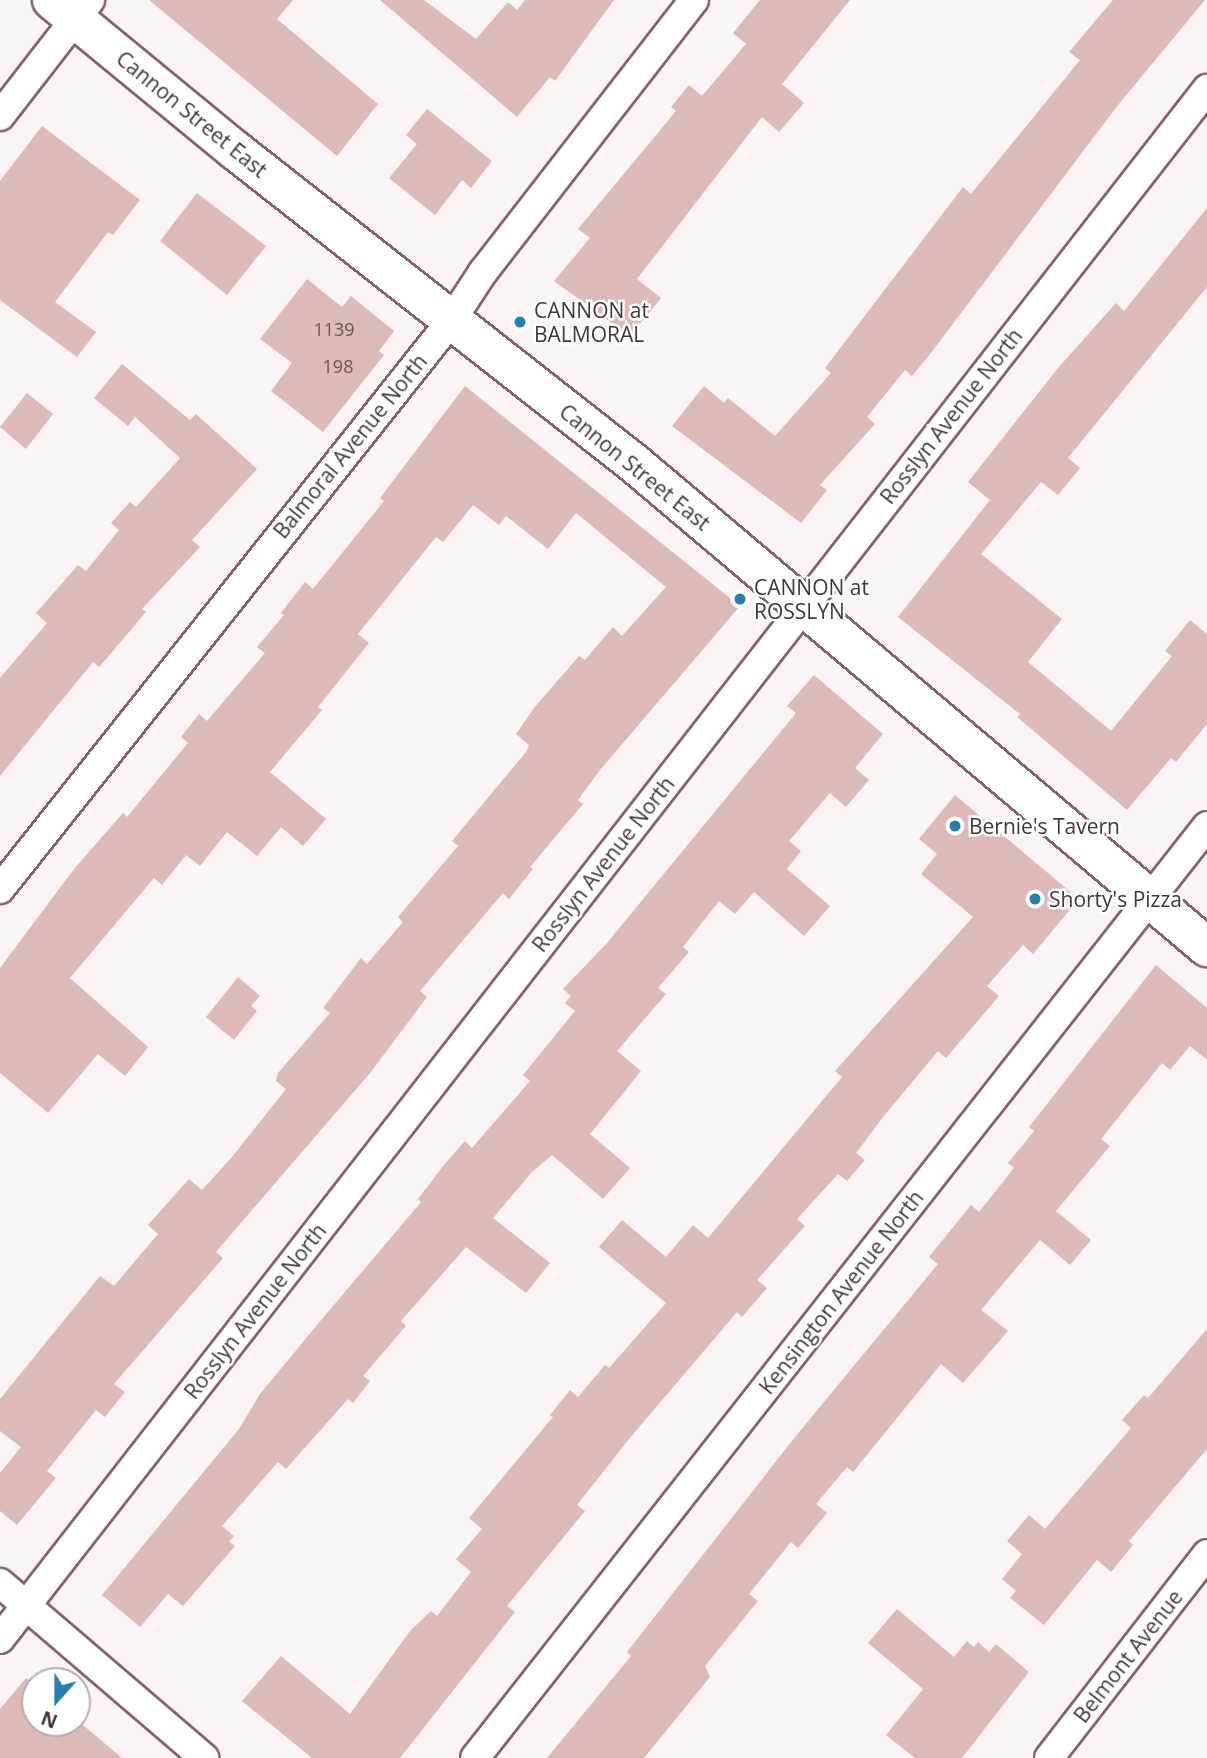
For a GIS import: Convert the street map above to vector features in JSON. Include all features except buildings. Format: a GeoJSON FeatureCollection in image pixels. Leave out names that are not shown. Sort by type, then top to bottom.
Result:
{"type":"FeatureCollection","features":[{"type":"Feature","properties":{"kind":"main road","name":"Cannon Street East"},"geometry":{"type":"LineString","coordinates":[[73,6],[451,321],[635,464],[1207,947]]}},
{"type":"Feature","properties":{"kind":"street","name":"Balmoral Avenue North"},"geometry":{"type":"LineString","coordinates":[[0,889],[451,321],[483,272],[694,0]]}},
{"type":"Feature","properties":{"kind":"street"},"geometry":{"type":"LineString","coordinates":[[0,116],[73,6]]}},
{"type":"Feature","properties":{"kind":"street","name":"Rosslyn Avenue North"},"geometry":{"type":"LineString","coordinates":[[0,1639],[1207,89]]}},
{"type":"Feature","properties":{"kind":"street","name":"Kensington Avenue North"},"geometry":{"type":"LineString","coordinates":[[475,1758],[1207,826]]}},
{"type":"Feature","properties":{"kind":"street","name":"Belmont Avenue"},"geometry":{"type":"LineString","coordinates":[[1049,1758],[1207,1554]]}},
{"type":"Feature","properties":{"kind":"street"},"geometry":{"type":"LineString","coordinates":[[0,1583],[204,1758]]}},
{"type":"Feature","properties":{"kind":"place","name":"CANNON at BALMORAL"},"geometry":{"type":"Point","coordinates":[520,322]}},
{"type":"Feature","properties":{"kind":"place","name":"CANNON at ROSSLYN"},"geometry":{"type":"Point","coordinates":[740,599]}},
{"type":"Feature","properties":{"kind":"place","name":"Bernie's Tavern"},"geometry":{"type":"Point","coordinates":[955,826]}},
{"type":"Feature","properties":{"kind":"place","name":"Shorty's Pizza"},"geometry":{"type":"Point","coordinates":[1035,899]}}]}
